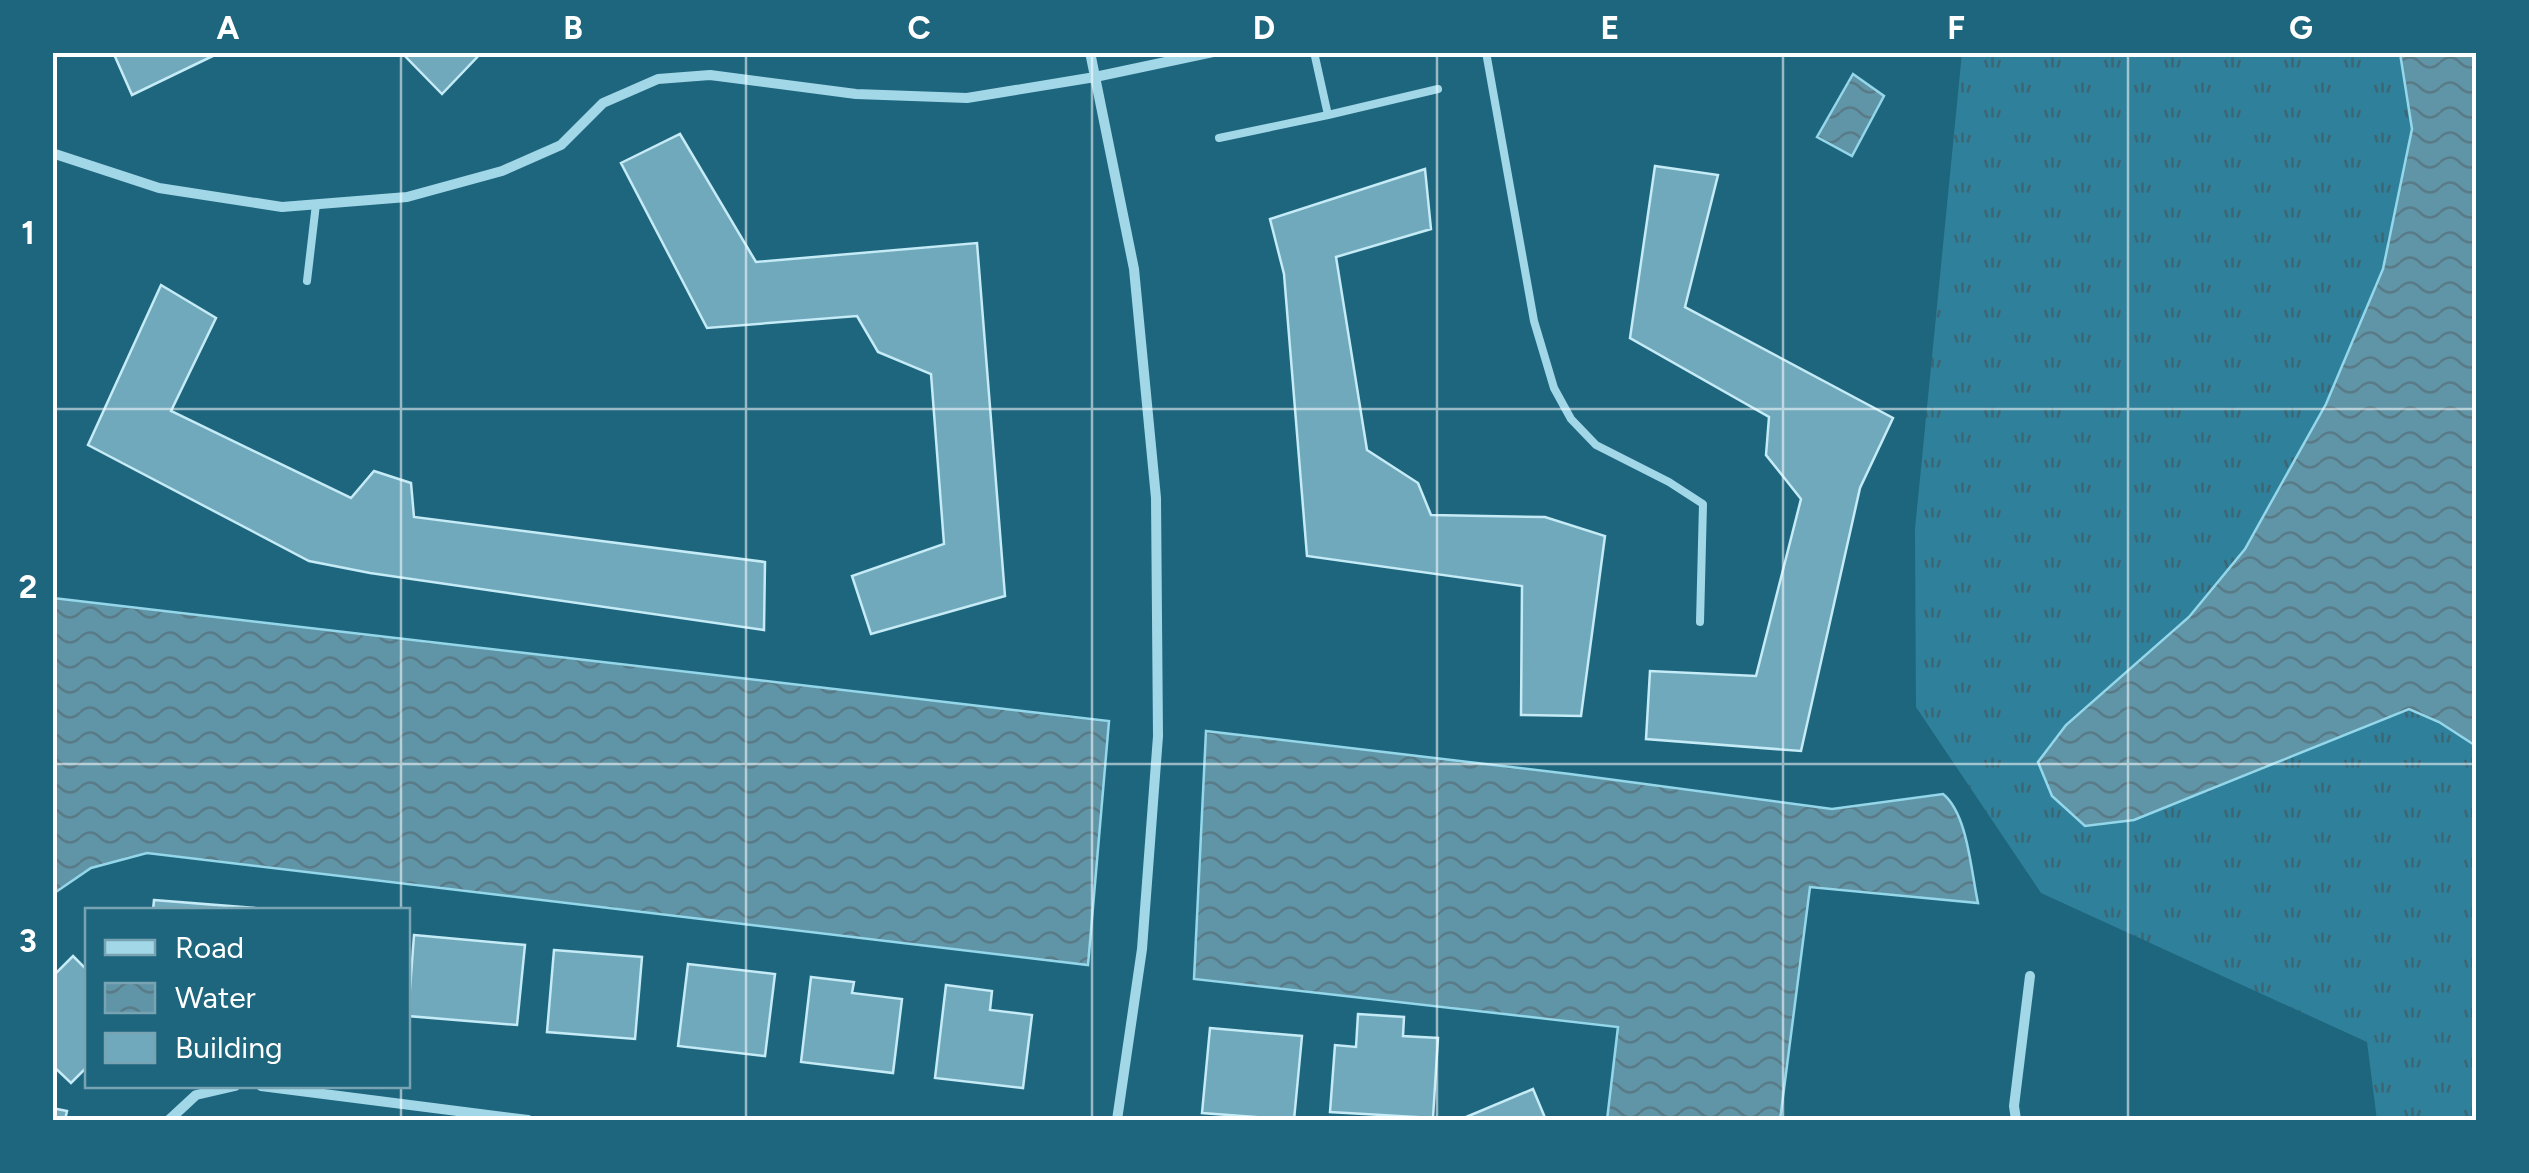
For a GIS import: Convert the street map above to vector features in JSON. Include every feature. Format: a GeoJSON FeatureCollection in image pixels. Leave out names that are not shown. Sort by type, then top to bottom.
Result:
{"type":"FeatureCollection","features":[{"type":"Feature","properties":{"kind":"street"},"geometry":{"type":"LineString","coordinates":[[1090,52],[1134,269],[1156,498],[1158,736],[1142,949],[1117,1120]]}},
{"type":"Feature","properties":{"kind":"street"},"geometry":{"type":"LineString","coordinates":[[52,153],[160,188],[282,207],[408,197],[502,172],[561,145],[603,103],[658,78],[710,76],[856,94],[968,98],[1213,52]]}},
{"type":"Feature","properties":{"kind":"street"},"geometry":{"type":"LineString","coordinates":[[2016,1120],[2014,1106],[2030,976]]}},
{"type":"Feature","properties":{"kind":"street"},"geometry":{"type":"LineString","coordinates":[[169,1120],[196,1095],[227,1088]]}},
{"type":"Feature","properties":{"kind":"street"},"geometry":{"type":"LineString","coordinates":[[277,1088],[528,1120]]}},
{"type":"Feature","properties":{"kind":"lane"},"geometry":{"type":"LineString","coordinates":[[1314,52],[1328,115]]}},
{"type":"Feature","properties":{"kind":"lane"},"geometry":{"type":"LineString","coordinates":[[1486,52],[1534,321],[1554,388],[1571,419],[1596,445],[1670,482],[1703,504],[1700,622]]}},
{"type":"Feature","properties":{"kind":"lane"},"geometry":{"type":"LineString","coordinates":[[1220,138],[1438,89]]}},
{"type":"Feature","properties":{"kind":"lane"},"geometry":{"type":"LineString","coordinates":[[307,280],[316,204]]}},
{"type":"Feature","properties":{"kind":"green space"},"geometry":{"type":"Polygon","coordinates":[[[1962,53],[2476,53],[2476,1120],[2377,1120],[2367,1042],[2041,893],[1916,707],[1915,529],[1962,53]]]}},
{"type":"Feature","properties":{"kind":"water"},"geometry":{"type":"Polygon","coordinates":[[[2400,53],[2476,53],[2476,746],[2439,722],[2409,709],[2134,820],[2085,826],[2052,796],[2038,762],[2066,725],[2189,617],[2245,549],[2326,404],[2383,269],[2412,129],[2400,53]]]}},
{"type":"Feature","properties":{"kind":"water"},"geometry":{"type":"Polygon","coordinates":[[[1853,74],[1884,96],[1852,156],[1817,137],[1853,74]]]}},
{"type":"Feature","properties":{"kind":"water"},"geometry":{"type":"Polygon","coordinates":[[[53,598],[1109,721],[1088,965],[147,853],[91,868],[53,894],[53,598]]]}},
{"type":"Feature","properties":{"kind":"water"},"geometry":{"type":"Polygon","coordinates":[[[1206,731],[1832,809],[1943,794],[1963,829],[1978,903],[1810,887],[1780,1120],[1607,1120],[1618,1027],[1194,979],[1206,731]]]}},
{"type":"Feature","properties":{"kind":"building"},"geometry":{"type":"Polygon","coordinates":[[[113,52],[221,52],[132,95],[113,52]]]}},
{"type":"Feature","properties":{"kind":"building"},"geometry":{"type":"Polygon","coordinates":[[[401,52],[482,52],[442,94],[401,52]]]}},
{"type":"Feature","properties":{"kind":"building"},"geometry":{"type":"Polygon","coordinates":[[[680,134],[756,262],[977,243],[1005,596],[871,634],[852,576],[944,544],[931,374],[878,352],[857,316],[707,328],[621,163],[680,134]]]}},
{"type":"Feature","properties":{"kind":"building"},"geometry":{"type":"Polygon","coordinates":[[[1655,166],[1718,175],[1685,307],[1893,418],[1860,488],[1801,751],[1646,739],[1650,671],[1756,676],[1801,499],[1766,455],[1769,417],[1630,338],[1655,166]]]}},
{"type":"Feature","properties":{"kind":"building"},"geometry":{"type":"Polygon","coordinates":[[[1425,169],[1431,229],[1336,257],[1367,450],[1418,483],[1431,515],[1545,517],[1605,536],[1581,716],[1521,715],[1522,586],[1307,556],[1284,274],[1270,219],[1425,169]]]}},
{"type":"Feature","properties":{"kind":"building"},"geometry":{"type":"Polygon","coordinates":[[[161,285],[216,318],[171,411],[351,498],[374,471],[411,483],[414,517],[765,562],[764,630],[309,561],[88,445],[161,285]]]}},
{"type":"Feature","properties":{"kind":"building"},"geometry":{"type":"Polygon","coordinates":[[[154,900],[254,908],[153,908],[154,900]]]}},
{"type":"Feature","properties":{"kind":"building"},"geometry":{"type":"Polygon","coordinates":[[[414,935],[525,945],[517,1025],[410,1016],[414,935]]]}},
{"type":"Feature","properties":{"kind":"building"},"geometry":{"type":"Polygon","coordinates":[[[554,950],[642,957],[635,1039],[547,1032],[554,950]]]}},
{"type":"Feature","properties":{"kind":"building"},"geometry":{"type":"Polygon","coordinates":[[[73,956],[85,968],[85,1069],[71,1083],[52,1065],[52,977],[73,956]]]}},
{"type":"Feature","properties":{"kind":"building"},"geometry":{"type":"Polygon","coordinates":[[[688,964],[775,974],[765,1056],[678,1046],[688,964]]]}},
{"type":"Feature","properties":{"kind":"building"},"geometry":{"type":"Polygon","coordinates":[[[811,977],[854,982],[852,993],[902,999],[893,1073],[801,1062],[811,977]]]}},
{"type":"Feature","properties":{"kind":"building"},"geometry":{"type":"Polygon","coordinates":[[[946,985],[992,991],[990,1010],[1032,1015],[1023,1088],[935,1078],[946,985]]]}},
{"type":"Feature","properties":{"kind":"building"},"geometry":{"type":"Polygon","coordinates":[[[1358,1014],[1404,1017],[1403,1036],[1438,1038],[1433,1118],[1330,1112],[1335,1045],[1356,1047],[1358,1014]]]}},
{"type":"Feature","properties":{"kind":"building"},"geometry":{"type":"Polygon","coordinates":[[[1210,1028],[1302,1036],[1294,1120],[1202,1113],[1210,1028]]]}},
{"type":"Feature","properties":{"kind":"building"},"geometry":{"type":"Polygon","coordinates":[[[1533,1089],[1546,1120],[1459,1120],[1533,1089]]]}},
{"type":"Feature","properties":{"kind":"building"},"geometry":{"type":"Polygon","coordinates":[[[52,1108],[67,1111],[65,1120],[52,1120],[52,1108]]]}}]}
